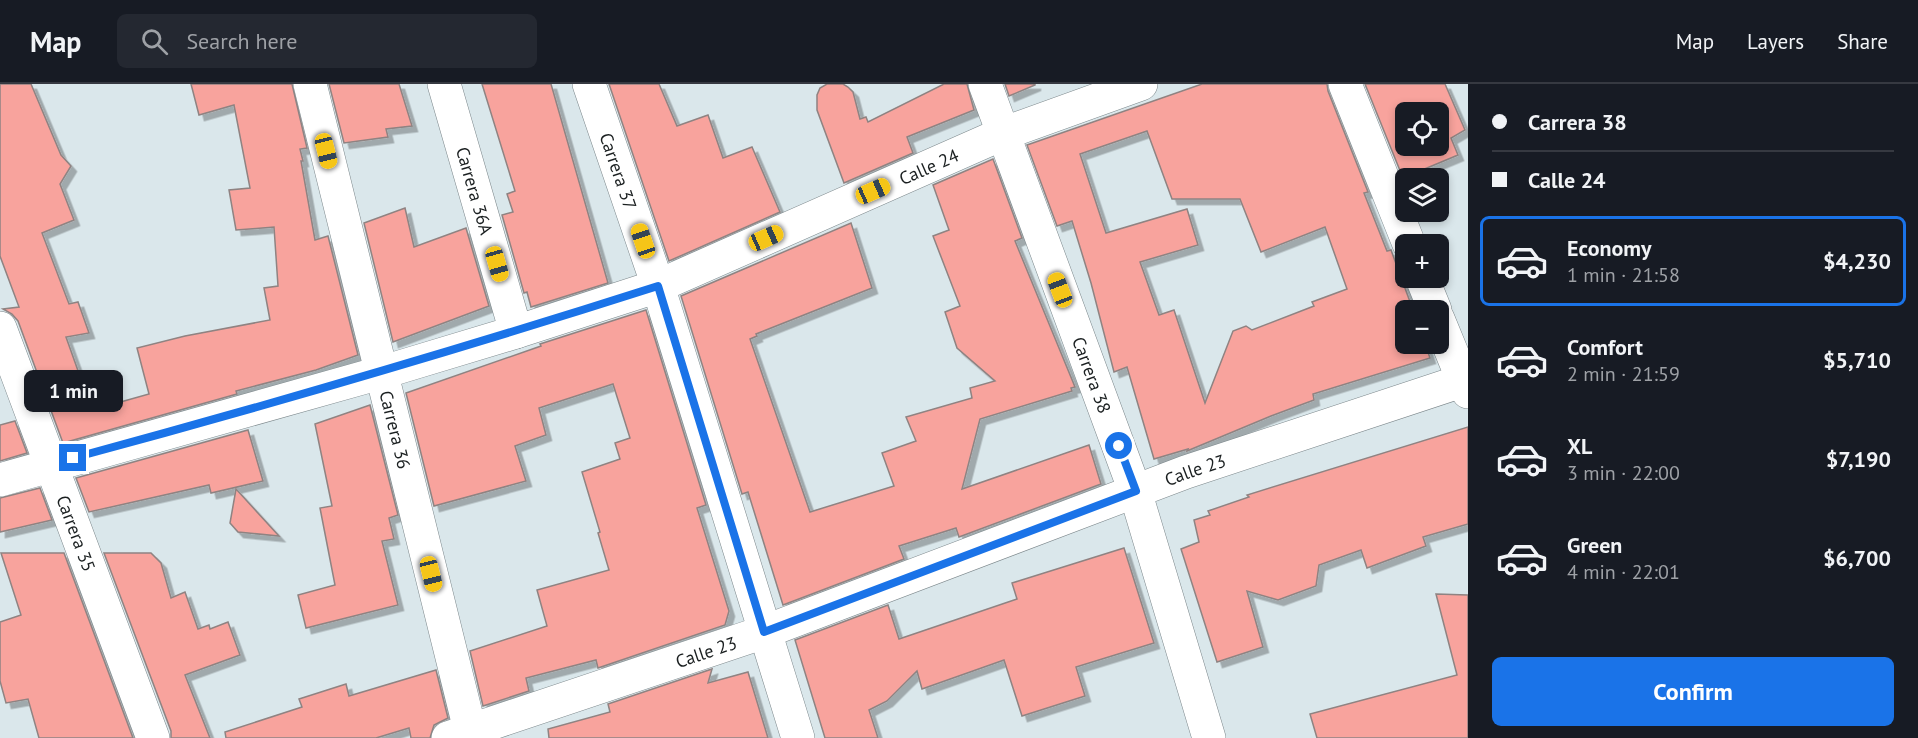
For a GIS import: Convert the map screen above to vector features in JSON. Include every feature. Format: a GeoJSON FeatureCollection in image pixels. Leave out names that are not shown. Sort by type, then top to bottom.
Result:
{"type":"FeatureCollection","features":[{"type":"Feature","properties":{"kind":"street","name":"Carrera 36"},"geometry":{"type":"LineString","coordinates":[[310,84],[380,373],[463,736]]}},
{"type":"Feature","properties":{"kind":"street","name":"Carrera 36A"},"geometry":{"type":"LineString","coordinates":[[444,84],[516,332]]}},
{"type":"Feature","properties":{"kind":"street","name":"Carrera 37"},"geometry":{"type":"LineString","coordinates":[[589,84],[658,286],[798,738]]}},
{"type":"Feature","properties":{"kind":"street","name":"Carrera 38"},"geometry":{"type":"LineString","coordinates":[[985,84],[1136,491],[1209,738]]}},
{"type":"Feature","properties":{"kind":"street","name":"Calle 24"},"geometry":{"type":"LineString","coordinates":[[0,480],[380,373],[658,286],[1002,134],[1141,84]]}},
{"type":"Feature","properties":{"kind":"street"},"geometry":{"type":"LineString","coordinates":[[1345,84],[1405,234]]}},
{"type":"Feature","properties":{"kind":"street","name":"Carrera 35"},"geometry":{"type":"LineString","coordinates":[[0,328],[153,738]]}},
{"type":"Feature","properties":{"kind":"street"},"geometry":{"type":"LineString","coordinates":[[1449,345],[1466,384]]}},
{"type":"Feature","properties":{"kind":"street","name":"Calle 23"},"geometry":{"type":"LineString","coordinates":[[463,736],[764,632],[1186,472],[1466,384]]}},
{"type":"Feature","properties":{"kind":"building"},"geometry":{"type":"Polygon","coordinates":[[[0,84],[31,84],[61,155],[71,166],[60,184],[74,220],[42,233],[69,304],[78,302],[89,333],[66,337],[92,410],[149,394],[137,348],[185,336],[270,320],[264,288],[278,286],[274,227],[236,230],[229,190],[250,188],[234,105],[199,115],[191,84],[292,84],[307,148],[300,149],[303,161],[301,161],[315,240],[328,236],[358,355],[316,370],[236,391],[237,394],[63,443],[18,321],[3,309],[19,307],[0,256],[0,84]]]}},
{"type":"Feature","properties":{"kind":"building"},"geometry":{"type":"Polygon","coordinates":[[[329,84],[399,84],[412,126],[386,129],[388,137],[344,143],[329,84]]]}},
{"type":"Feature","properties":{"kind":"building"},"geometry":{"type":"Polygon","coordinates":[[[482,84],[551,84],[608,283],[531,307],[527,292],[524,293],[502,215],[513,212],[507,194],[515,191],[482,84]]]}},
{"type":"Feature","properties":{"kind":"building"},"geometry":{"type":"Polygon","coordinates":[[[609,84],[659,84],[677,126],[708,115],[723,158],[752,147],[780,212],[669,261],[609,84]]]}},
{"type":"Feature","properties":{"kind":"building"},"geometry":{"type":"Polygon","coordinates":[[[827,84],[843,84],[848,87],[853,92],[860,119],[866,117],[868,122],[944,84],[967,84],[974,110],[907,137],[913,153],[844,183],[817,110],[817,95],[820,88],[827,84]]]}},
{"type":"Feature","properties":{"kind":"building"},"geometry":{"type":"Polygon","coordinates":[[[1005,84],[1035,84],[1035,85],[1009,96],[1005,84]]]}},
{"type":"Feature","properties":{"kind":"building"},"geometry":{"type":"Polygon","coordinates":[[[1202,84],[1327,84],[1368,192],[1364,193],[1387,251],[1391,250],[1395,261],[1395,288],[1405,288],[1409,300],[1395,300],[1395,354],[1429,354],[1430,358],[1313,394],[1314,400],[1187,451],[1188,449],[1154,459],[1127,367],[1114,372],[1072,221],[1057,226],[1027,145],[1202,84]],[[1147,131],[1080,154],[1106,233],[1187,209],[1198,245],[1140,262],[1159,315],[1174,310],[1205,403],[1233,331],[1246,326],[1252,330],[1314,306],[1312,302],[1347,289],[1325,227],[1261,252],[1240,199],[1172,199],[1147,131]]]}},
{"type":"Feature","properties":{"kind":"building"},"geometry":{"type":"Polygon","coordinates":[[[1365,84],[1445,84],[1465,130],[1451,138],[1458,155],[1427,168],[1399,168],[1365,84]]]}},
{"type":"Feature","properties":{"kind":"building"},"geometry":{"type":"Polygon","coordinates":[[[993,159],[1022,238],[1015,241],[1075,387],[1071,388],[1072,391],[980,419],[962,489],[1089,445],[1101,484],[959,537],[956,528],[899,546],[904,559],[783,605],[748,492],[742,494],[681,296],[851,223],[872,288],[756,334],[757,336],[750,339],[810,512],[894,486],[882,453],[916,441],[906,417],[972,398],[970,388],[995,381],[957,348],[945,312],[960,306],[933,236],[949,230],[933,185],[993,159]]]}},
{"type":"Feature","properties":{"kind":"building"},"geometry":{"type":"Polygon","coordinates":[[[405,208],[414,247],[466,228],[489,306],[393,342],[364,223],[405,208]]]}},
{"type":"Feature","properties":{"kind":"building"},"geometry":{"type":"Polygon","coordinates":[[[646,310],[706,505],[697,508],[729,611],[725,625],[598,668],[596,660],[526,678],[529,691],[483,706],[470,651],[547,626],[537,590],[609,570],[582,472],[620,459],[615,443],[630,438],[613,384],[539,408],[546,435],[515,446],[526,481],[434,506],[406,393],[541,346],[540,344],[646,310]]]}},
{"type":"Feature","properties":{"kind":"building"},"geometry":{"type":"Polygon","coordinates":[[[370,405],[398,515],[389,518],[394,539],[382,541],[398,605],[306,628],[298,595],[335,585],[320,508],[332,506],[315,424],[370,405]]]}},
{"type":"Feature","properties":{"kind":"building"},"geometry":{"type":"Polygon","coordinates":[[[15,421],[27,453],[0,461],[0,425],[15,421]]]}},
{"type":"Feature","properties":{"kind":"building"},"geometry":{"type":"Polygon","coordinates":[[[1468,427],[1468,524],[1423,537],[1426,546],[1367,568],[1361,550],[1319,565],[1316,586],[1278,600],[1247,591],[1263,647],[1217,662],[1181,549],[1199,542],[1194,520],[1210,515],[1208,511],[1249,497],[1247,495],[1468,427]]]}},
{"type":"Feature","properties":{"kind":"building"},"geometry":{"type":"Polygon","coordinates":[[[248,430],[263,481],[211,493],[209,485],[89,512],[76,478],[248,430]]]}},
{"type":"Feature","properties":{"kind":"building"},"geometry":{"type":"Polygon","coordinates":[[[40,488],[52,520],[0,532],[0,498],[40,488]]]}},
{"type":"Feature","properties":{"kind":"building"},"geometry":{"type":"Polygon","coordinates":[[[236,489],[279,536],[238,532],[230,523],[236,489]]]}},
{"type":"Feature","properties":{"kind":"building"},"geometry":{"type":"Polygon","coordinates":[[[1124,548],[1154,643],[1076,667],[1085,696],[1022,716],[1004,660],[922,689],[917,671],[887,701],[869,710],[878,738],[825,738],[795,640],[888,605],[899,639],[1017,599],[1012,583],[1124,548]]]}},
{"type":"Feature","properties":{"kind":"building"},"geometry":{"type":"Polygon","coordinates":[[[1,553],[64,553],[133,738],[39,738],[28,699],[6,703],[0,681],[0,622],[21,615],[1,553]]]}},
{"type":"Feature","properties":{"kind":"building"},"geometry":{"type":"Polygon","coordinates":[[[104,553],[151,553],[161,563],[171,598],[185,592],[198,629],[209,625],[210,629],[228,622],[240,655],[185,675],[210,738],[171,738],[171,731],[104,553]]]}},
{"type":"Feature","properties":{"kind":"building"},"geometry":{"type":"Polygon","coordinates":[[[1436,594],[1468,595],[1468,738],[1317,738],[1310,714],[1457,675],[1436,594]]]}},
{"type":"Feature","properties":{"kind":"building"},"geometry":{"type":"Polygon","coordinates":[[[712,669],[708,683],[748,672],[768,738],[549,738],[548,729],[610,712],[608,704],[712,669]]]}},
{"type":"Feature","properties":{"kind":"building"},"geometry":{"type":"Polygon","coordinates":[[[436,670],[448,718],[434,725],[430,738],[411,738],[409,728],[376,738],[226,738],[225,732],[302,707],[299,699],[346,684],[349,696],[436,670]]]}},
{"type":"Feature","properties":{"kind":"route"},"geometry":{"type":"LineString","coordinates":[[73,458],[380,373],[658,286],[764,632],[1136,491],[1119,446]]}}]}
